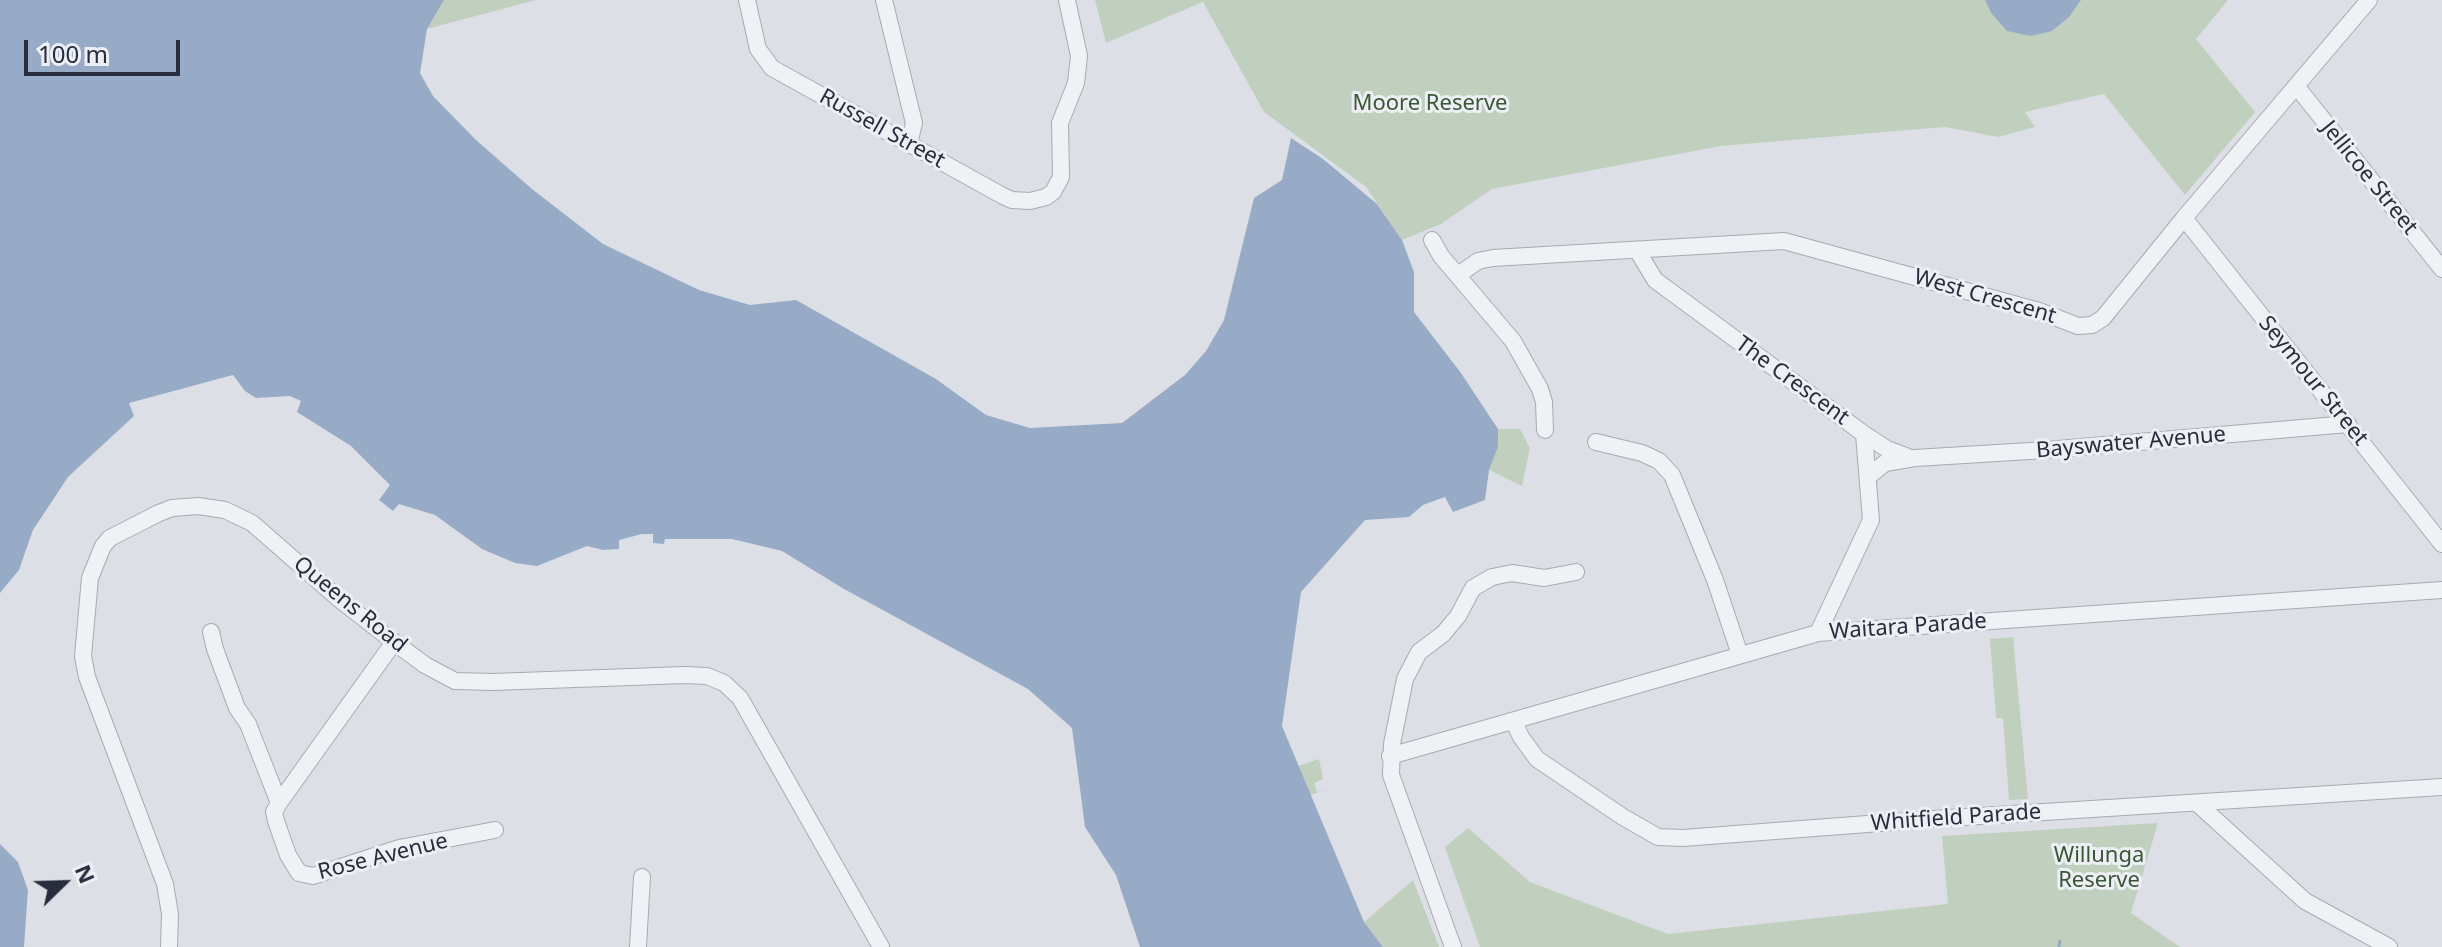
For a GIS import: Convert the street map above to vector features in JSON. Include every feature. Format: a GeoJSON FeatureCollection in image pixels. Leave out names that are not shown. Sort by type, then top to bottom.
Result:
{"type":"FeatureCollection","features":[{"type":"Feature","properties":{"kind":"street","name":"Russell Street"},"geometry":{"type":"LineString","coordinates":[[747,0],[758,49],[772,68],[1012,200],[1038,200],[1058,185],[1062,168],[1060,123],[1076,83],[1079,56],[1067,0]]}},
{"type":"Feature","properties":{"kind":"street"},"geometry":{"type":"LineString","coordinates":[[884,0],[914,123],[909,144]]}},
{"type":"Feature","properties":{"kind":"street","name":"West Crescent"},"geometry":{"type":"LineString","coordinates":[[1458,275],[1478,261],[1493,258],[1784,241],[2023,307],[2078,326],[2088,326],[2103,318],[2369,0]]}},
{"type":"Feature","properties":{"kind":"street","name":"Jellicoe Street"},"geometry":{"type":"LineString","coordinates":[[2297,87],[2442,269]]}},
{"type":"Feature","properties":{"kind":"street","name":"Seymour Street"},"geometry":{"type":"LineString","coordinates":[[2184,218],[2442,544]]}},
{"type":"Feature","properties":{"kind":"street"},"geometry":{"type":"LineString","coordinates":[[1432,240],[1441,256],[1513,341],[1530,369],[1544,402],[1545,430]]}},
{"type":"Feature","properties":{"kind":"street","name":"The Crescent"},"geometry":{"type":"LineString","coordinates":[[1637,250],[1655,280],[1864,434],[1871,520],[1818,633]]}},
{"type":"Feature","properties":{"kind":"street","name":"Bayswater Avenue"},"geometry":{"type":"LineString","coordinates":[[1869,476],[1885,463],[1915,458],[2348,424]]}},
{"type":"Feature","properties":{"kind":"street","name":"Bayswater Avenue"},"geometry":{"type":"LineString","coordinates":[[1864,434],[1887,449],[1915,458]]}},
{"type":"Feature","properties":{"kind":"street"},"geometry":{"type":"LineString","coordinates":[[1596,442],[1642,453],[1659,461],[1672,475],[1715,580],[1740,655]]}},
{"type":"Feature","properties":{"kind":"street","name":"Queens Road"},"geometry":{"type":"LineString","coordinates":[[169,947],[170,914],[165,884],[83,664],[90,578],[103,546],[117,535],[172,508],[198,506],[225,510],[252,523],[394,642],[425,665],[455,681],[685,675],[707,676],[724,683],[740,698],[881,947]]}},
{"type":"Feature","properties":{"kind":"street"},"geometry":{"type":"LineString","coordinates":[[1453,947],[1393,784],[1390,756],[1405,679],[1419,652],[1443,634],[1458,616],[1473,588],[1492,577],[1512,573],[1544,578],[1576,572]]}},
{"type":"Feature","properties":{"kind":"street","name":"Waitara Parade"},"geometry":{"type":"LineString","coordinates":[[1390,756],[1818,633],[2442,590]]}},
{"type":"Feature","properties":{"kind":"street","name":"Rose Avenue"},"geometry":{"type":"LineString","coordinates":[[211,632],[237,708],[248,724],[279,803],[274,812],[295,870],[304,876],[313,876],[399,848],[495,830]]}},
{"type":"Feature","properties":{"kind":"street"},"geometry":{"type":"LineString","coordinates":[[279,803],[394,642]]}},
{"type":"Feature","properties":{"kind":"street","name":"Whitfield Parade"},"geometry":{"type":"LineString","coordinates":[[1514,722],[1537,759],[1658,837],[1683,838],[2442,787]]}},
{"type":"Feature","properties":{"kind":"street"},"geometry":{"type":"LineString","coordinates":[[2198,804],[2305,901],[2389,947]]}},
{"type":"Feature","properties":{"kind":"street"},"geometry":{"type":"LineString","coordinates":[[638,947],[642,877]]}},
{"type":"Feature","properties":{"kind":"green space"},"geometry":{"type":"Polygon","coordinates":[[[444,0],[536,0],[427,29],[444,0]]]}},
{"type":"Feature","properties":{"kind":"green space","name":"Moore Reserve"},"geometry":{"type":"Polygon","coordinates":[[[1095,0],[2228,0],[2196,39],[2255,112],[2185,195],[2104,94],[2025,112],[2035,127],[1998,137],[1945,127],[1721,146],[1492,189],[1441,224],[1402,240],[1366,187],[1264,112],[1203,2],[1106,43],[1095,0]]]}},
{"type":"Feature","properties":{"kind":"green space"},"geometry":{"type":"Polygon","coordinates":[[[1498,429],[1520,429],[1530,448],[1522,486],[1489,470],[1498,447],[1498,429]]]}},
{"type":"Feature","properties":{"kind":"green space"},"geometry":{"type":"Polygon","coordinates":[[[2013,637],[2028,799],[2009,800],[2003,718],[1996,718],[1990,639],[2013,637]]]}},
{"type":"Feature","properties":{"kind":"green space"},"geometry":{"type":"Polygon","coordinates":[[[1319,759],[1323,779],[1314,783],[1317,792],[1326,790],[1310,795],[1298,766],[1319,759]]]}},
{"type":"Feature","properties":{"kind":"green space","name":"Willunga Reserve"},"geometry":{"type":"Polygon","coordinates":[[[2158,823],[2131,913],[2180,947],[1480,947],[1445,847],[1468,828],[1530,882],[1668,934],[1948,904],[1942,836],[2158,823]]]}},
{"type":"Feature","properties":{"kind":"green space"},"geometry":{"type":"Polygon","coordinates":[[[1413,880],[1439,947],[1383,947],[1364,922],[1413,880]]]}},
{"type":"Feature","properties":{"kind":"water"},"geometry":{"type":"Polygon","coordinates":[[[0,0],[444,0],[427,29],[420,73],[433,96],[476,140],[532,189],[603,244],[699,290],[750,305],[796,300],[936,379],[986,415],[1030,428],[1122,423],[1185,375],[1206,351],[1224,320],[1254,198],[1282,180],[1291,138],[1323,159],[1377,204],[1402,240],[1414,272],[1414,312],[1461,373],[1498,429],[1498,447],[1489,470],[1485,500],[1453,512],[1445,497],[1423,505],[1409,517],[1365,520],[1301,592],[1282,726],[1364,922],[1383,947],[1140,947],[1116,875],[1085,827],[1072,728],[1028,689],[844,589],[782,551],[732,539],[665,539],[664,544],[653,543],[653,534],[642,534],[619,540],[619,549],[603,550],[587,546],[537,566],[515,563],[482,549],[435,515],[399,504],[393,511],[379,500],[390,485],[351,446],[297,412],[301,401],[290,396],[256,398],[245,391],[233,375],[129,403],[134,416],[68,477],[33,530],[19,570],[0,593],[0,0]]]}},
{"type":"Feature","properties":{"kind":"water"},"geometry":{"type":"Polygon","coordinates":[[[1985,0],[2081,0],[2069,17],[2052,31],[2031,36],[2007,31],[1985,0]]]}},
{"type":"Feature","properties":{"kind":"water"},"geometry":{"type":"Polygon","coordinates":[[[0,844],[18,862],[28,890],[24,947],[0,947],[0,844]]]}},
{"type":"Feature","properties":{"kind":"waterway"},"geometry":{"type":"LineString","coordinates":[[2059,947],[2060,941]]}}]}
